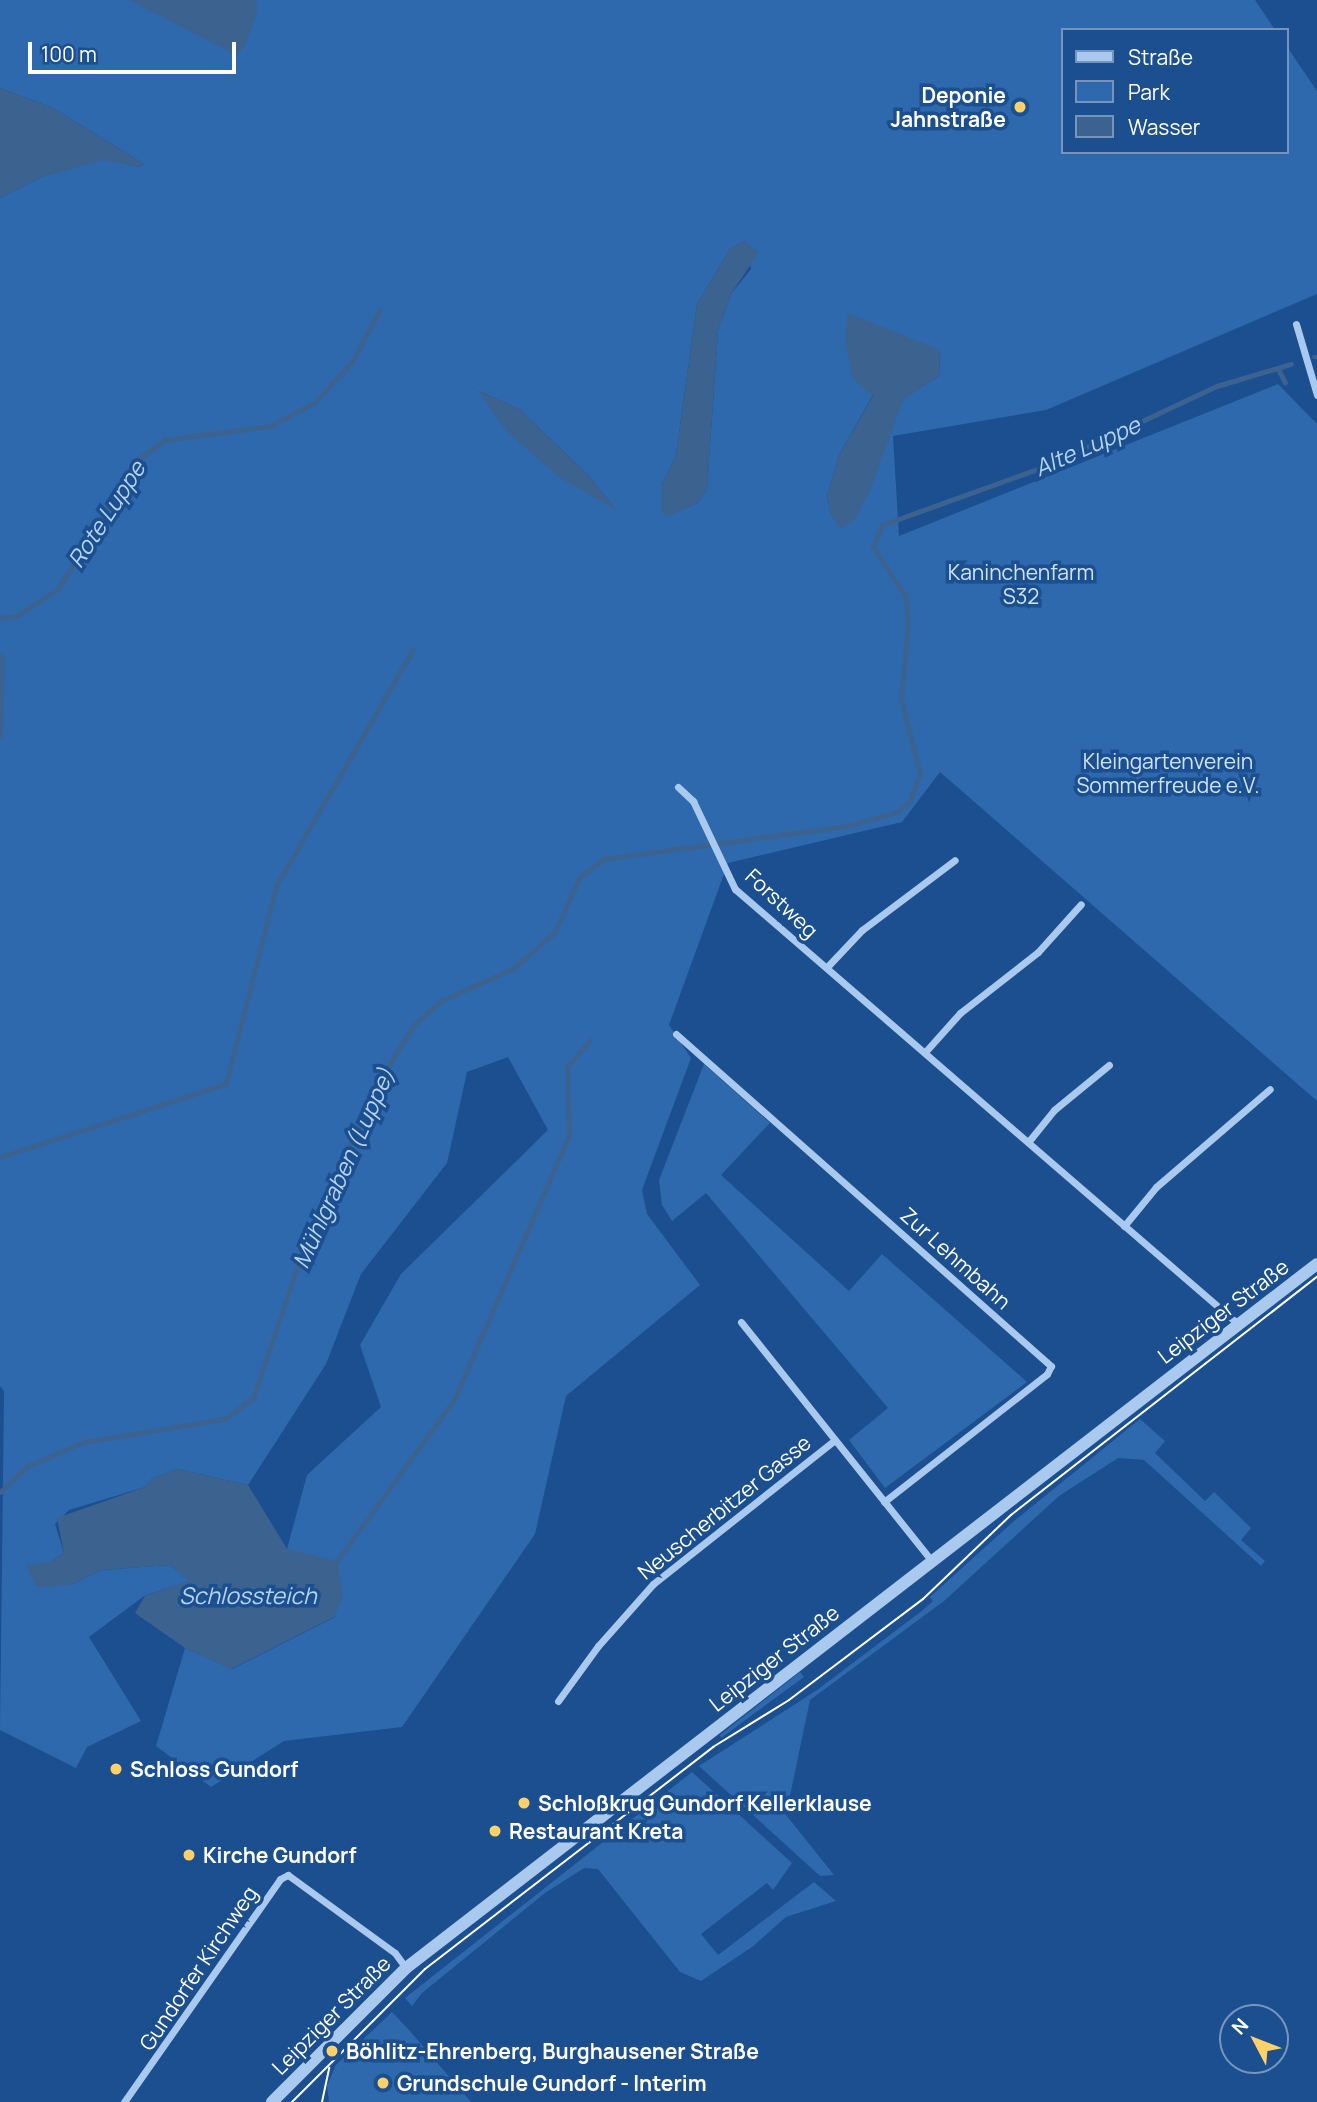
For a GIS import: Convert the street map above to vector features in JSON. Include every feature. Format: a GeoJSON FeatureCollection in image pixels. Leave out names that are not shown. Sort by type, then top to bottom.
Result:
{"type":"FeatureCollection","features":[{"type":"Feature","properties":{"kind":"street"},"geometry":{"type":"LineString","coordinates":[[1296,324],[1317,395]]}},
{"type":"Feature","properties":{"kind":"street","name":"Forstweg"},"geometry":{"type":"LineString","coordinates":[[678,787],[693,801],[735,889],[926,1051],[1238,1324]]}},
{"type":"Feature","properties":{"kind":"street"},"geometry":{"type":"LineString","coordinates":[[827,967],[862,930],[955,860]]}},
{"type":"Feature","properties":{"kind":"street"},"geometry":{"type":"LineString","coordinates":[[926,1051],[960,1013],[1038,953],[1080,904]]}},
{"type":"Feature","properties":{"kind":"street","name":"Zur Lehmbahn"},"geometry":{"type":"LineString","coordinates":[[676,1034],[1051,1366],[1047,1374],[884,1502]]}},
{"type":"Feature","properties":{"kind":"street"},"geometry":{"type":"LineString","coordinates":[[1029,1141],[1054,1110],[1109,1065]]}},
{"type":"Feature","properties":{"kind":"street"},"geometry":{"type":"LineString","coordinates":[[1124,1226],[1156,1187],[1270,1089]]}},
{"type":"Feature","properties":{"kind":"street","name":"Leipziger Straße"},"geometry":{"type":"LineString","coordinates":[[272,2102],[406,1968],[1317,1264]]}},
{"type":"Feature","properties":{"kind":"street"},"geometry":{"type":"LineString","coordinates":[[741,1322],[932,1561]]}},
{"type":"Feature","properties":{"kind":"street","name":"Neuscherbitzer Gasse"},"geometry":{"type":"LineString","coordinates":[[558,1701],[598,1646],[653,1584],[835,1440]]}},
{"type":"Feature","properties":{"kind":"street","name":"Gundorfer Kirchweg"},"geometry":{"type":"LineString","coordinates":[[124,2102],[280,1879],[288,1875],[395,1953],[406,1968]]}},
{"type":"Feature","properties":{"kind":"green space"},"geometry":{"type":"Polygon","coordinates":[[[0,0],[1255,0],[1274,28],[1062,28],[1062,154],[1289,154],[1289,50],[1317,91],[1317,294],[1046,410],[893,436],[899,536],[1278,384],[1317,424],[1317,1101],[940,772],[902,822],[728,863],[669,1025],[691,1058],[642,1190],[647,1214],[700,1285],[566,1396],[535,1534],[402,1727],[284,1741],[211,1787],[156,1746],[185,1648],[232,1669],[335,1617],[287,1549],[307,1475],[381,1407],[360,1345],[401,1274],[548,1130],[508,1057],[467,1072],[447,1163],[361,1274],[326,1364],[248,1485],[177,1469],[152,1479],[145,1487],[69,1510],[55,1524],[64,1553],[51,1562],[71,1585],[101,1570],[170,1565],[190,1581],[144,1596],[89,1637],[141,1721],[87,1747],[76,1768],[0,1730],[4,1391],[0,1386],[0,198],[42,177],[104,159],[139,167],[144,164],[53,108],[0,88],[0,0]],[[745,241],[730,249],[697,304],[676,455],[662,485],[667,516],[698,503],[707,489],[718,331],[731,294],[751,269],[745,241]],[[940,350],[873,395],[839,455],[827,496],[831,515],[855,519],[903,399],[939,376],[940,350]],[[479,391],[598,498],[616,509],[587,474],[519,409],[479,391]]]}},
{"type":"Feature","properties":{"kind":"green space"},"geometry":{"type":"Polygon","coordinates":[[[704,1064],[770,1123],[721,1175],[849,1291],[882,1254],[1027,1382],[885,1488],[849,1440],[888,1408],[706,1193],[672,1221],[662,1205],[659,1180],[704,1064]]]}},
{"type":"Feature","properties":{"kind":"green space"},"geometry":{"type":"Polygon","coordinates":[[[1140,1419],[1165,1441],[1155,1453],[1205,1501],[1214,1492],[1251,1528],[1241,1540],[1265,1561],[1261,1566],[1144,1460],[1118,1458],[1059,1496],[944,1601],[810,1700],[786,1815],[834,1875],[820,1876],[699,1766],[817,1690],[923,1610],[933,1601],[930,1597],[1014,1521],[1140,1419]]]}},
{"type":"Feature","properties":{"kind":"green space"},"geometry":{"type":"Polygon","coordinates":[[[800,1672],[804,1677],[721,1738],[720,1735],[800,1672]]]}},
{"type":"Feature","properties":{"kind":"green space"},"geometry":{"type":"Polygon","coordinates":[[[692,1772],[792,1863],[773,1890],[767,1883],[701,1934],[718,1955],[814,1882],[836,1901],[786,1917],[752,1947],[701,1981],[680,1972],[598,1869],[584,1868],[545,1893],[422,1993],[412,2006],[405,1998],[692,1772]]]}},
{"type":"Feature","properties":{"kind":"green space"},"geometry":{"type":"Polygon","coordinates":[[[392,2012],[471,2102],[329,2102],[327,2086],[336,2065],[392,2012]]]}},
{"type":"Feature","properties":{"kind":"water"},"geometry":{"type":"Polygon","coordinates":[[[129,0],[256,0],[258,10],[245,46],[236,55],[129,0]]]}},
{"type":"Feature","properties":{"kind":"water"},"geometry":{"type":"Polygon","coordinates":[[[0,88],[53,108],[144,164],[139,167],[104,160],[42,177],[0,198],[0,88]]]}},
{"type":"Feature","properties":{"kind":"water"},"geometry":{"type":"Polygon","coordinates":[[[744,241],[759,252],[731,294],[718,331],[707,489],[698,503],[667,517],[662,512],[662,485],[676,455],[697,304],[730,249],[744,241]]]}},
{"type":"Feature","properties":{"kind":"water"},"geometry":{"type":"Polygon","coordinates":[[[848,313],[940,350],[939,376],[903,400],[870,491],[855,519],[841,529],[831,515],[827,496],[839,455],[873,396],[853,379],[845,342],[848,313]]]}},
{"type":"Feature","properties":{"kind":"water"},"geometry":{"type":"Polygon","coordinates":[[[477,390],[519,409],[587,474],[618,511],[560,478],[508,433],[477,390]]]}},
{"type":"Feature","properties":{"kind":"water","name":"Schlossteich"},"geometry":{"type":"Polygon","coordinates":[[[177,1469],[248,1485],[287,1549],[337,1561],[343,1596],[334,1617],[231,1669],[185,1648],[135,1613],[145,1596],[189,1581],[170,1565],[101,1570],[71,1585],[36,1587],[26,1565],[51,1562],[64,1553],[57,1518],[145,1487],[152,1479],[177,1469]]]}},
{"type":"Feature","properties":{"kind":"waterway","name":"Rote Luppe"},"geometry":{"type":"LineString","coordinates":[[0,618],[17,616],[58,589],[138,460],[165,440],[270,426],[314,403],[352,362],[379,311]]}},
{"type":"Feature","properties":{"kind":"waterway","name":"Mühlgraben (Luppe)"},"geometry":{"type":"LineString","coordinates":[[0,1492],[28,1466],[84,1442],[225,1419],[253,1398],[303,1250],[378,1083],[414,1025],[441,1001],[514,968],[555,932],[579,878],[603,859],[847,826],[897,812],[910,801],[920,774],[901,700],[908,623],[905,596],[873,547],[882,525],[1051,464],[1217,386],[1291,364]]}},
{"type":"Feature","properties":{"kind":"waterway"},"geometry":{"type":"LineString","coordinates":[[1278,368],[1285,382]]}},
{"type":"Feature","properties":{"kind":"waterway"},"geometry":{"type":"LineString","coordinates":[[0,1157],[226,1084],[276,886],[413,650]]}},
{"type":"Feature","properties":{"kind":"waterway"},"geometry":{"type":"LineString","coordinates":[[0,736],[2,656]]}},
{"type":"Feature","properties":{"kind":"waterway"},"geometry":{"type":"LineString","coordinates":[[337,1561],[454,1400],[569,1135],[567,1067],[590,1041]]}},
{"type":"Feature","properties":{"kind":"tram line"},"geometry":{"type":"LineString","coordinates":[[292,2102],[425,1969],[713,1747],[789,1700],[923,1599],[1011,1515],[1317,1277]]}},
{"type":"Feature","properties":{"kind":"tram line"},"geometry":{"type":"LineString","coordinates":[[322,2102],[329,2068]]}},
{"type":"Feature","properties":{"kind":"place","name":"Deponie Jahnstraße"},"geometry":{"type":"Point","coordinates":[1020,107]}},
{"type":"Feature","properties":{"kind":"place","name":"Schloss Gundorf"},"geometry":{"type":"Point","coordinates":[116,1769]}},
{"type":"Feature","properties":{"kind":"place","name":"Schloßkrug Gundorf Kellerklause"},"geometry":{"type":"Point","coordinates":[524,1803]}},
{"type":"Feature","properties":{"kind":"place","name":"Restaurant Kreta"},"geometry":{"type":"Point","coordinates":[495,1831]}},
{"type":"Feature","properties":{"kind":"place","name":"Kirche Gundorf"},"geometry":{"type":"Point","coordinates":[189,1855]}},
{"type":"Feature","properties":{"kind":"place","name":"Böhlitz-Ehrenberg, Burghausener Straße"},"geometry":{"type":"Point","coordinates":[332,2051]}},
{"type":"Feature","properties":{"kind":"place","name":"Grundschule Gundorf - Interim"},"geometry":{"type":"Point","coordinates":[383,2083]}},
{"type":"Feature","properties":{"kind":"water label","name":"Alte Luppe"},"geometry":{"type":"Point","coordinates":[1087,446]}},
{"type":"Feature","properties":{"kind":"park label","name":"Kaninchenfarm S32"},"geometry":{"type":"Point","coordinates":[1021,584]}},
{"type":"Feature","properties":{"kind":"park label","name":"Kleingartenverein Sommerfreude e.V."},"geometry":{"type":"Point","coordinates":[1168,773]}}]}
